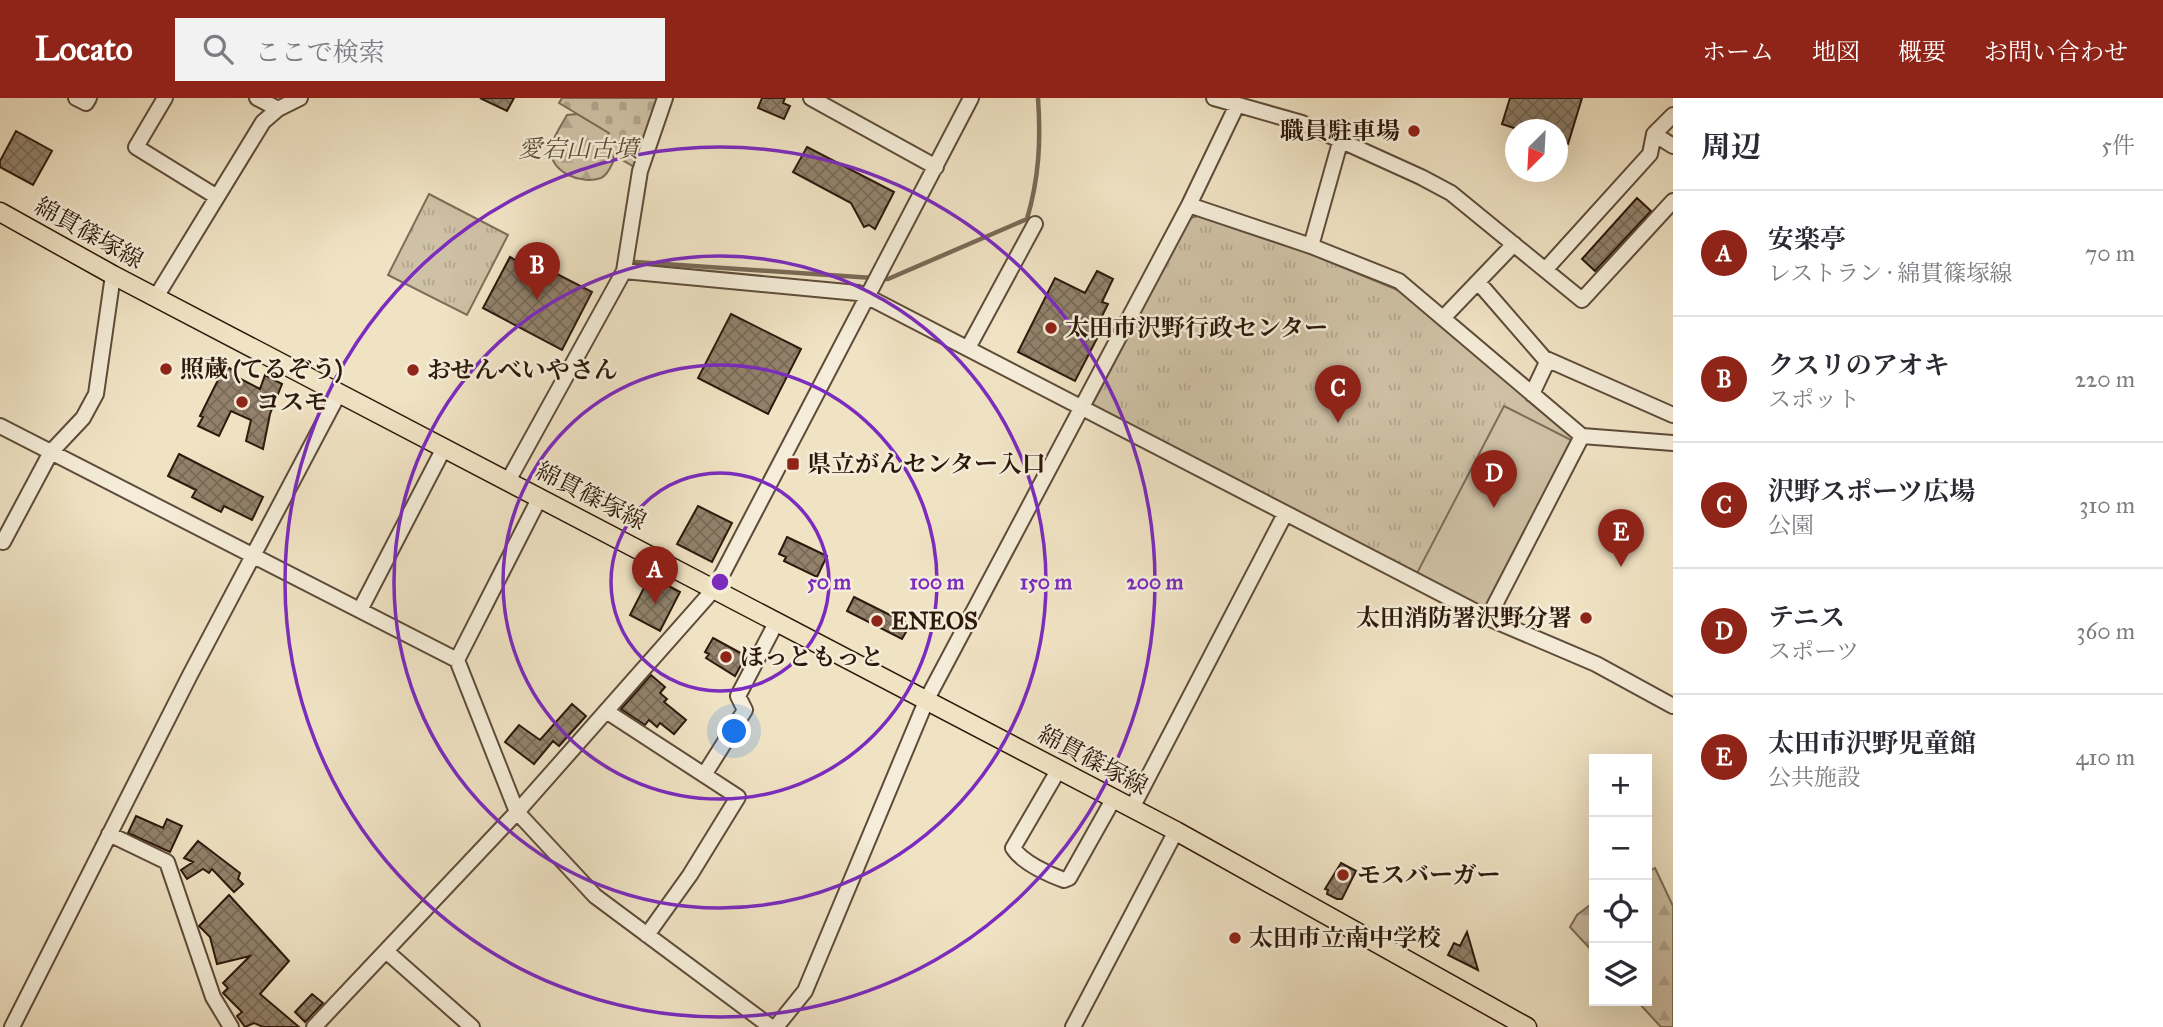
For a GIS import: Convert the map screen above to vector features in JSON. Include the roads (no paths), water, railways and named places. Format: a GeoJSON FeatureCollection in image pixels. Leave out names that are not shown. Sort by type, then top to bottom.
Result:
{"type":"FeatureCollection","features":[{"type":"Feature","properties":{"kind":"main road","name":"綿貫篠塚線"},"geometry":{"type":"LineString","coordinates":[[0,212],[113,275],[1114,798],[1527,1027]]}},
{"type":"Feature","properties":{"kind":"street"},"geometry":{"type":"LineString","coordinates":[[76,98],[86,103],[89,98]]}},
{"type":"Feature","properties":{"kind":"street"},"geometry":{"type":"LineString","coordinates":[[165,98],[136,147],[217,197]]}},
{"type":"Feature","properties":{"kind":"street"},"geometry":{"type":"LineString","coordinates":[[257,98],[278,108]]}},
{"type":"Feature","properties":{"kind":"street"},"geometry":{"type":"LineString","coordinates":[[156,297],[263,122],[278,108],[300,98]]}},
{"type":"Feature","properties":{"kind":"street"},"geometry":{"type":"LineString","coordinates":[[508,481],[624,271],[640,171],[665,98]]}},
{"type":"Feature","properties":{"kind":"street"},"geometry":{"type":"LineString","coordinates":[[811,98],[936,167]]}},
{"type":"Feature","properties":{"kind":"street"},"geometry":{"type":"LineString","coordinates":[[314,1027],[517,811],[715,588],[971,98]]}},
{"type":"Feature","properties":{"kind":"street"},"geometry":{"type":"LineString","coordinates":[[1214,98],[1302,123],[1341,139],[1451,193],[1581,300],[1673,201]]}},
{"type":"Feature","properties":{"kind":"street"},"geometry":{"type":"LineString","coordinates":[[776,1027],[805,991],[927,699],[1189,205],[1237,105]]}},
{"type":"Feature","properties":{"kind":"street"},"geometry":{"type":"LineString","coordinates":[[1545,270],[1650,155],[1654,134],[1673,115]]}},
{"type":"Feature","properties":{"kind":"street"},"geometry":{"type":"LineString","coordinates":[[1654,134],[1673,146]]}},
{"type":"Feature","properties":{"kind":"street"},"geometry":{"type":"LineString","coordinates":[[1311,246],[1341,139]]}},
{"type":"Feature","properties":{"kind":"street"},"geometry":{"type":"LineString","coordinates":[[1189,205],[1311,246],[1399,281],[1582,436],[1673,443]]}},
{"type":"Feature","properties":{"kind":"street"},"geometry":{"type":"LineString","coordinates":[[968,348],[1035,224]]}},
{"type":"Feature","properties":{"kind":"street"},"geometry":{"type":"LineString","coordinates":[[1444,317],[1514,244]]}},
{"type":"Feature","properties":{"kind":"street"},"geometry":{"type":"LineString","coordinates":[[624,271],[832,290],[868,297],[1488,618],[1595,664],[1673,706]]}},
{"type":"Feature","properties":{"kind":"street"},"geometry":{"type":"LineString","coordinates":[[0,541],[3,542],[51,452],[83,418],[96,394],[113,275]]}},
{"type":"Feature","properties":{"kind":"street"},"geometry":{"type":"LineString","coordinates":[[1478,282],[1548,360],[1673,415]]}},
{"type":"Feature","properties":{"kind":"street"},"geometry":{"type":"LineString","coordinates":[[1532,394],[1548,360]]}},
{"type":"Feature","properties":{"kind":"street"},"geometry":{"type":"LineString","coordinates":[[12,1027],[109,834],[339,393]]}},
{"type":"Feature","properties":{"kind":"street"},"geometry":{"type":"LineString","coordinates":[[0,426],[457,660],[517,811],[595,896],[771,1027]]}},
{"type":"Feature","properties":{"kind":"street"},"geometry":{"type":"LineString","coordinates":[[1488,618],[1582,436]]}},
{"type":"Feature","properties":{"kind":"street"},"geometry":{"type":"LineString","coordinates":[[360,610],[444,447]]}},
{"type":"Feature","properties":{"kind":"street"},"geometry":{"type":"LineString","coordinates":[[457,660],[541,497]]}},
{"type":"Feature","properties":{"kind":"street"},"geometry":{"type":"LineString","coordinates":[[1132,808],[1285,514]]}},
{"type":"Feature","properties":{"kind":"street"},"geometry":{"type":"LineString","coordinates":[[704,775],[745,710],[738,696],[777,621]]}},
{"type":"Feature","properties":{"kind":"street"},"geometry":{"type":"LineString","coordinates":[[606,711],[738,797],[690,875],[647,935]]}},
{"type":"Feature","properties":{"kind":"street"},"geometry":{"type":"LineString","coordinates":[[1059,769],[1013,848],[1018,855],[1056,876],[1064,880],[1069,878],[1114,798]]}},
{"type":"Feature","properties":{"kind":"street"},"geometry":{"type":"LineString","coordinates":[[1073,1027],[1175,831]]}},
{"type":"Feature","properties":{"kind":"street"},"geometry":{"type":"LineString","coordinates":[[109,834],[167,862],[213,997],[231,1027]]}},
{"type":"Feature","properties":{"kind":"street"},"geometry":{"type":"LineString","coordinates":[[386,951],[472,1027]]}},
{"type":"Feature","properties":{"kind":"waterway"},"geometry":{"type":"LineString","coordinates":[[635,262],[888,279],[1027,219],[1038,159],[1038,98]]}},
{"type":"Feature","properties":{"kind":"place","name":"職員駐車場"},"geometry":{"type":"Point","coordinates":[1414,131]}},
{"type":"Feature","properties":{"kind":"place","name":"クスリのアオキ"},"geometry":{"type":"Point","coordinates":[537,300]}},
{"type":"Feature","properties":{"kind":"place","name":"太田市沢野行政センター"},"geometry":{"type":"Point","coordinates":[1051,328]}},
{"type":"Feature","properties":{"kind":"place","name":"照蔵 (てるぞう)"},"geometry":{"type":"Point","coordinates":[166,369]}},
{"type":"Feature","properties":{"kind":"place","name":"おせんべいやさん"},"geometry":{"type":"Point","coordinates":[413,370]}},
{"type":"Feature","properties":{"kind":"place","name":"コスモ"},"geometry":{"type":"Point","coordinates":[242,402]}},
{"type":"Feature","properties":{"kind":"place","name":"沢野スポーツ広場"},"geometry":{"type":"Point","coordinates":[1338,423]}},
{"type":"Feature","properties":{"kind":"place","name":"県立がんセンター入口"},"geometry":{"type":"Point","coordinates":[793,464]}},
{"type":"Feature","properties":{"kind":"place","name":"テニス"},"geometry":{"type":"Point","coordinates":[1494,508]}},
{"type":"Feature","properties":{"kind":"place","name":"太田市沢野児童館"},"geometry":{"type":"Point","coordinates":[1621,567]}},
{"type":"Feature","properties":{"kind":"place","name":"安楽亭"},"geometry":{"type":"Point","coordinates":[655,604]}},
{"type":"Feature","properties":{"kind":"place","name":"太田消防署沢野分署"},"geometry":{"type":"Point","coordinates":[1586,618]}},
{"type":"Feature","properties":{"kind":"place","name":"ENEOS"},"geometry":{"type":"Point","coordinates":[877,621]}},
{"type":"Feature","properties":{"kind":"place","name":"ほっともっと"},"geometry":{"type":"Point","coordinates":[726,657]}},
{"type":"Feature","properties":{"kind":"place","name":"モスバーガー"},"geometry":{"type":"Point","coordinates":[1343,875]}},
{"type":"Feature","properties":{"kind":"place","name":"太田市立南中学校"},"geometry":{"type":"Point","coordinates":[1235,938]}},
{"type":"Feature","properties":{"kind":"park label","name":"愛宕山古墳"},"geometry":{"type":"Point","coordinates":[578,149]}}]}
